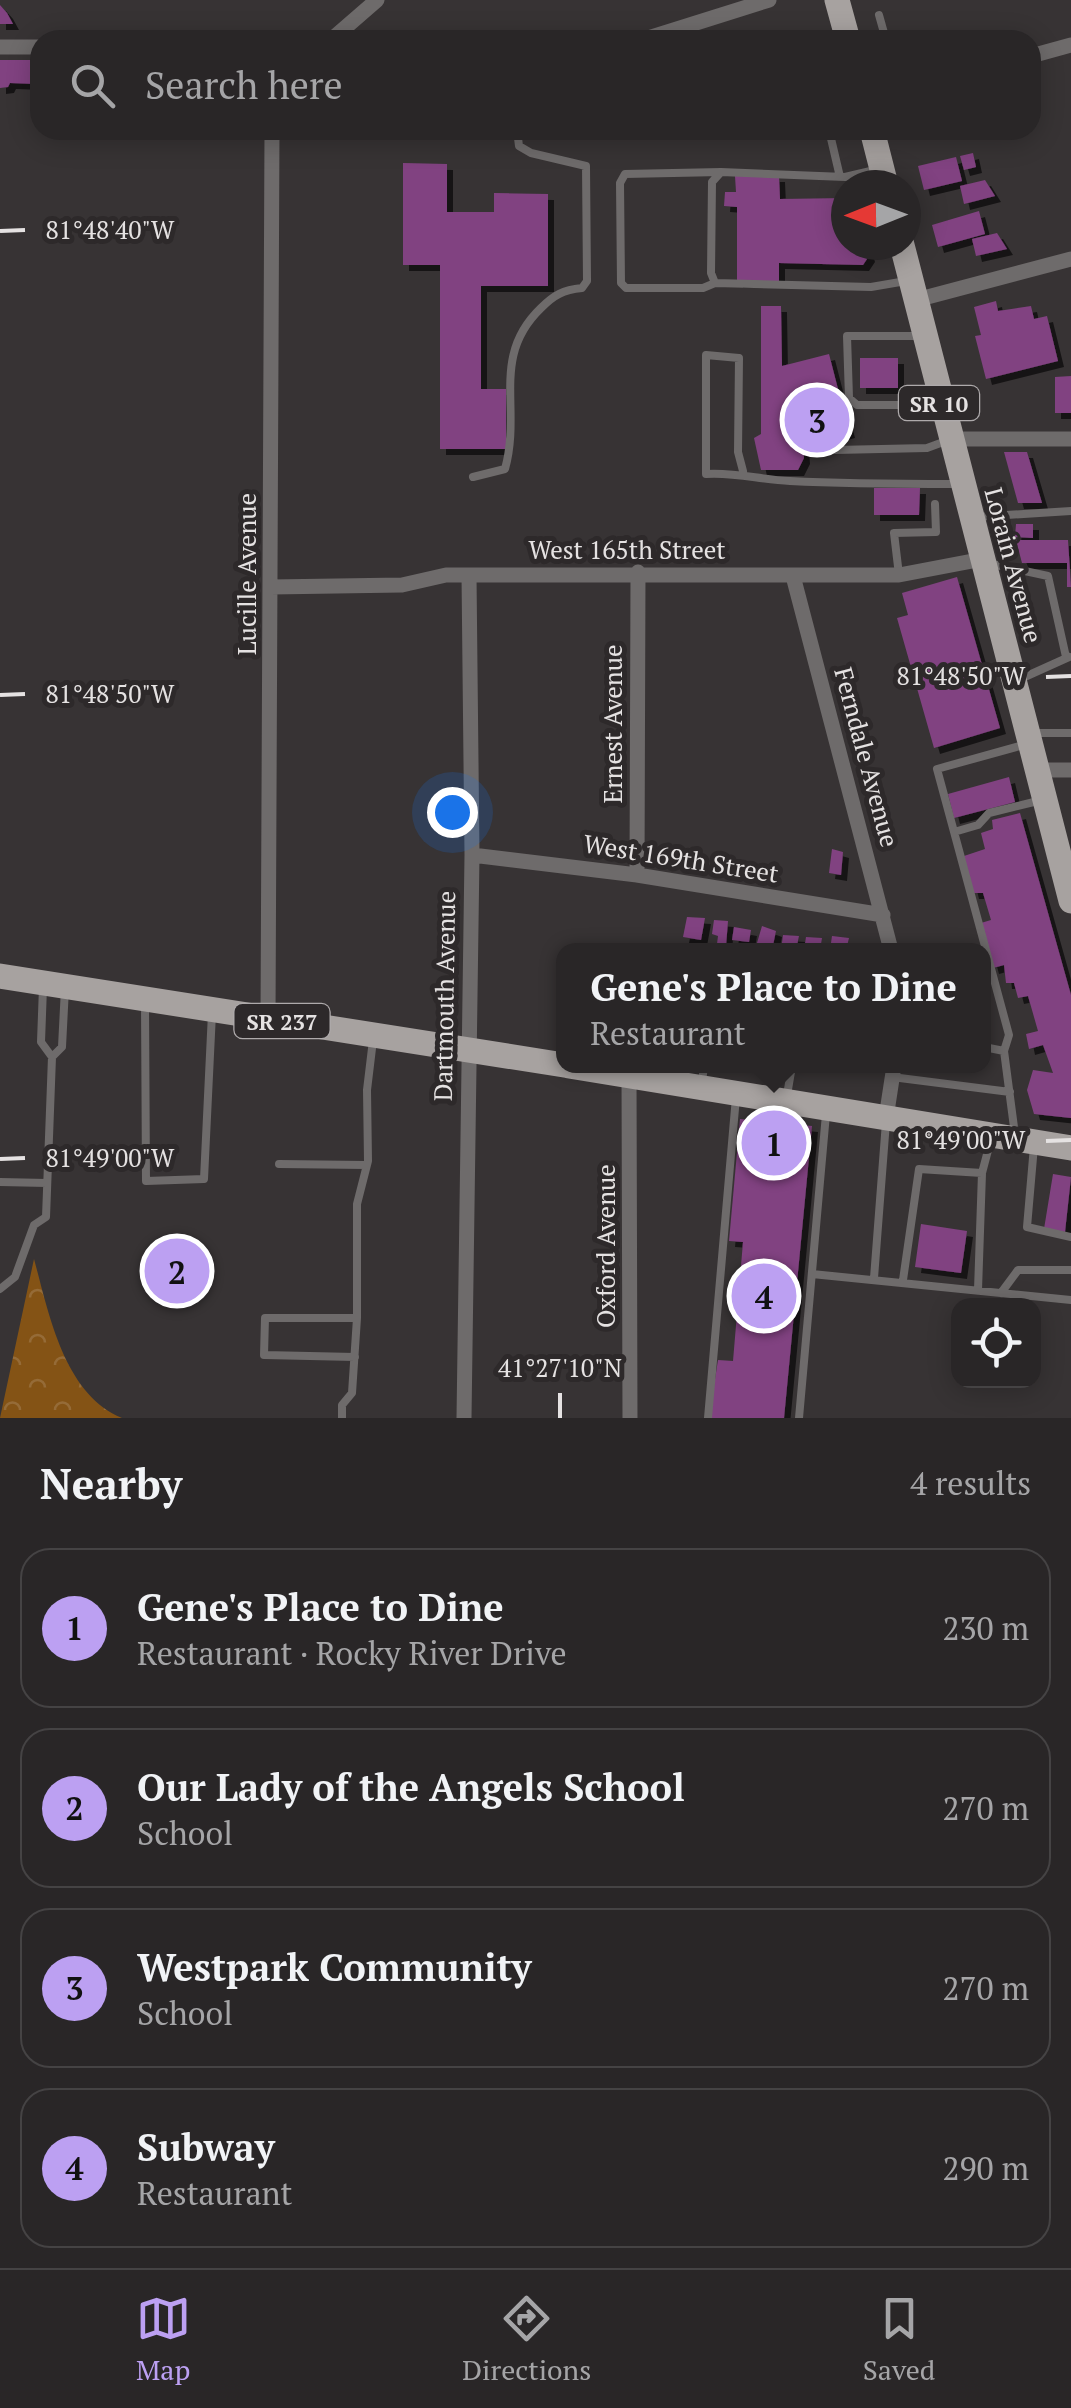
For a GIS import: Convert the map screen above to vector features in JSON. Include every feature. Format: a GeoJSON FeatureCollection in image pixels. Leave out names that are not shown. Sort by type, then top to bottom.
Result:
{"type":"FeatureCollection","features":[{"type":"Feature","properties":{"kind":"main road"},"geometry":{"type":"LineString","coordinates":[[837,0],[845,30]]}},
{"type":"Feature","properties":{"kind":"main road"},"geometry":{"type":"LineString","coordinates":[[875,140],[882,170]]}},
{"type":"Feature","properties":{"kind":"main road","name":"Lorain Avenue"},"geometry":{"type":"LineString","coordinates":[[906,260],[1044,800],[1065,856],[1071,901]]}},
{"type":"Feature","properties":{"kind":"main road","name":"SR 237"},"geometry":{"type":"LineString","coordinates":[[0,976],[556,1064]]}},
{"type":"Feature","properties":{"kind":"main road","name":"SR 237"},"geometry":{"type":"LineString","coordinates":[[622,1073],[703,1076],[737,1092],[1071,1148]]}},
{"type":"Feature","properties":{"kind":"street"},"geometry":{"type":"LineString","coordinates":[[342,30],[377,0]]}},
{"type":"Feature","properties":{"kind":"street"},"geometry":{"type":"LineString","coordinates":[[696,30],[770,0]]}},
{"type":"Feature","properties":{"kind":"street"},"geometry":{"type":"LineString","coordinates":[[1041,53],[1071,45]]}},
{"type":"Feature","properties":{"kind":"street"},"geometry":{"type":"LineString","coordinates":[[0,47],[30,47]]}},
{"type":"Feature","properties":{"kind":"street","name":"Lucille Avenue"},"geometry":{"type":"LineString","coordinates":[[268,1019],[272,140]]}},
{"type":"Feature","properties":{"kind":"street"},"geometry":{"type":"LineString","coordinates":[[913,290],[1071,259]]}},
{"type":"Feature","properties":{"kind":"street"},"geometry":{"type":"LineString","coordinates":[[950,440],[1071,439]]}},
{"type":"Feature","properties":{"kind":"street","name":"West 165th Street"},"geometry":{"type":"LineString","coordinates":[[271,586],[402,585],[470,575],[899,574],[984,560]]}},
{"type":"Feature","properties":{"kind":"street","name":"Ernest Avenue"},"geometry":{"type":"LineString","coordinates":[[637,875],[638,572]]}},
{"type":"Feature","properties":{"kind":"street","name":"Dartmouth Avenue"},"geometry":{"type":"LineString","coordinates":[[464,1418],[472,855],[470,575]]}},
{"type":"Feature","properties":{"kind":"street","name":"Ferndale Avenue"},"geometry":{"type":"LineString","coordinates":[[793,576],[889,943]]}},
{"type":"Feature","properties":{"kind":"street"},"geometry":{"type":"LineString","coordinates":[[1036,770],[1071,770]]}},
{"type":"Feature","properties":{"kind":"street","name":"West 169th Street"},"geometry":{"type":"LineString","coordinates":[[472,855],[637,875],[883,915]]}},
{"type":"Feature","properties":{"kind":"street"},"geometry":{"type":"LineString","coordinates":[[886,1118],[893,1073]]}},
{"type":"Feature","properties":{"kind":"street","name":"Oxford Avenue"},"geometry":{"type":"LineString","coordinates":[[629,1074],[630,1418]]}},
{"type":"Feature","properties":{"kind":"lane"},"geometry":{"type":"LineString","coordinates":[[879,15],[883,30]]}},
{"type":"Feature","properties":{"kind":"lane"},"geometry":{"type":"LineString","coordinates":[[473,477],[506,469],[512,444],[510,360],[520,328],[556,293],[582,288],[587,281],[586,166],[531,153],[519,146],[518,140]]}},
{"type":"Feature","properties":{"kind":"lane"},"geometry":{"type":"LineString","coordinates":[[831,140],[838,170]]}},
{"type":"Feature","properties":{"kind":"lane"},"geometry":{"type":"LineString","coordinates":[[715,283],[711,273],[712,182],[721,172]]}},
{"type":"Feature","properties":{"kind":"lane"},"geometry":{"type":"LineString","coordinates":[[831,176],[626,174],[620,183],[621,283],[626,288],[704,288],[715,283],[913,290]]}},
{"type":"Feature","properties":{"kind":"lane"},"geometry":{"type":"LineString","coordinates":[[924,336],[848,336],[849,398],[857,405],[940,405]]}},
{"type":"Feature","properties":{"kind":"lane"},"geometry":{"type":"LineString","coordinates":[[743,472],[738,452],[738,358],[706,355],[706,474],[743,472],[756,480],[961,484]]}},
{"type":"Feature","properties":{"kind":"lane"},"geometry":{"type":"LineString","coordinates":[[835,450],[927,448],[950,440]]}},
{"type":"Feature","properties":{"kind":"lane"},"geometry":{"type":"LineString","coordinates":[[899,574],[894,533],[936,532],[935,504]]}},
{"type":"Feature","properties":{"kind":"lane"},"geometry":{"type":"LineString","coordinates":[[971,517],[1071,511]]}},
{"type":"Feature","properties":{"kind":"lane"},"geometry":{"type":"LineString","coordinates":[[984,560],[1006,570],[1048,576],[1069,656],[1014,682]]}},
{"type":"Feature","properties":{"kind":"lane"},"geometry":{"type":"LineString","coordinates":[[984,943],[937,769],[1028,738],[1071,732]]}},
{"type":"Feature","properties":{"kind":"lane"},"geometry":{"type":"LineString","coordinates":[[954,832],[978,825],[989,814],[1044,800]]}},
{"type":"Feature","properties":{"kind":"lane"},"geometry":{"type":"LineString","coordinates":[[991,971],[1008,1035],[1004,1051],[1026,1226],[1071,1237]]}},
{"type":"Feature","properties":{"kind":"lane"},"geometry":{"type":"LineString","coordinates":[[0,1289],[14,1278],[34,1225],[46,1218],[52,1056],[41,1042],[54,984]]}},
{"type":"Feature","properties":{"kind":"lane"},"geometry":{"type":"LineString","coordinates":[[52,1056],[62,1046],[54,984]]}},
{"type":"Feature","properties":{"kind":"lane"},"geometry":{"type":"LineString","coordinates":[[146,1000],[146,1181],[204,1180],[212,1010]]}},
{"type":"Feature","properties":{"kind":"lane"},"geometry":{"type":"LineString","coordinates":[[342,1418],[342,1405],[352,1393],[358,1318],[357,1204],[366,1164],[373,1036]]}},
{"type":"Feature","properties":{"kind":"lane"},"geometry":{"type":"LineString","coordinates":[[991,1049],[1004,1051]]}},
{"type":"Feature","properties":{"kind":"lane"},"geometry":{"type":"LineString","coordinates":[[786,1100],[791,1073]]}},
{"type":"Feature","properties":{"kind":"lane"},"geometry":{"type":"LineString","coordinates":[[904,1073],[1010,1092]]}},
{"type":"Feature","properties":{"kind":"lane"},"geometry":{"type":"LineString","coordinates":[[708,1418],[737,1092]]}},
{"type":"Feature","properties":{"kind":"lane"},"geometry":{"type":"LineString","coordinates":[[799,1418],[826,1107]]}},
{"type":"Feature","properties":{"kind":"lane"},"geometry":{"type":"LineString","coordinates":[[874,1278],[886,1118]]}},
{"type":"Feature","properties":{"kind":"lane"},"geometry":{"type":"LineString","coordinates":[[978,1290],[982,1173],[1014,1138]]}},
{"type":"Feature","properties":{"kind":"lane"},"geometry":{"type":"LineString","coordinates":[[279,1164],[366,1164]]}},
{"type":"Feature","properties":{"kind":"lane"},"geometry":{"type":"LineString","coordinates":[[903,1280],[918,1169],[982,1173]]}},
{"type":"Feature","properties":{"kind":"lane"},"geometry":{"type":"LineString","coordinates":[[0,1182],[47,1183]]}},
{"type":"Feature","properties":{"kind":"lane"},"geometry":{"type":"LineString","coordinates":[[1001,1293],[1018,1270],[1071,1270]]}},
{"type":"Feature","properties":{"kind":"lane"},"geometry":{"type":"LineString","coordinates":[[812,1274],[903,1280],[1071,1300]]}},
{"type":"Feature","properties":{"kind":"lane"},"geometry":{"type":"LineString","coordinates":[[355,1356],[264,1356],[265,1318],[358,1318]]}},
{"type":"Feature","properties":{"kind":"green space"},"geometry":{"type":"Polygon","coordinates":[[[34,1259],[53,1327],[73,1372],[102,1407],[122,1418],[0,1418],[34,1259]]]}},
{"type":"Feature","properties":{"kind":"building"},"geometry":{"type":"Polygon","coordinates":[[[0,5],[7,13],[13,24],[0,24],[0,5]]]}},
{"type":"Feature","properties":{"kind":"building"},"geometry":{"type":"Polygon","coordinates":[[[0,60],[30,60],[30,84],[10,83],[0,88],[0,60]]]}},
{"type":"Feature","properties":{"kind":"building"},"geometry":{"type":"Polygon","coordinates":[[[973,153],[976,167],[964,170],[960,156],[973,153]]]}},
{"type":"Feature","properties":{"kind":"building"},"geometry":{"type":"Polygon","coordinates":[[[956,157],[962,181],[924,190],[918,166],[956,157]]]}},
{"type":"Feature","properties":{"kind":"building"},"geometry":{"type":"Polygon","coordinates":[[[403,163],[447,164],[447,212],[494,212],[494,193],[548,194],[548,286],[481,286],[481,389],[506,389],[506,449],[440,449],[440,265],[403,265],[403,163]]]}},
{"type":"Feature","properties":{"kind":"building"},"geometry":{"type":"Polygon","coordinates":[[[735,176],[779,176],[780,199],[831,198],[831,260],[866,260],[863,265],[779,263],[779,282],[737,282],[737,207],[724,206],[725,192],[736,192],[735,176]]]}},
{"type":"Feature","properties":{"kind":"building"},"geometry":{"type":"Polygon","coordinates":[[[985,180],[995,196],[964,204],[960,186],[985,180]]]}},
{"type":"Feature","properties":{"kind":"building"},"geometry":{"type":"Polygon","coordinates":[[[979,211],[985,234],[938,247],[932,225],[979,211]]]}},
{"type":"Feature","properties":{"kind":"building"},"geometry":{"type":"Polygon","coordinates":[[[997,233],[1007,249],[976,256],[972,239],[997,233]]]}},
{"type":"Feature","properties":{"kind":"building"},"geometry":{"type":"Polygon","coordinates":[[[996,301],[998,311],[1031,306],[1034,319],[1047,316],[1058,361],[986,379],[975,336],[981,335],[974,307],[996,301]]]}},
{"type":"Feature","properties":{"kind":"building"},"geometry":{"type":"Polygon","coordinates":[[[761,306],[781,306],[782,366],[829,354],[849,432],[803,445],[804,458],[798,470],[761,470],[754,438],[761,434],[761,306]]]}},
{"type":"Feature","properties":{"kind":"building"},"geometry":{"type":"Polygon","coordinates":[[[860,358],[898,358],[898,388],[860,388],[860,358]]]}},
{"type":"Feature","properties":{"kind":"building"},"geometry":{"type":"Polygon","coordinates":[[[1071,376],[1071,413],[1055,413],[1055,377],[1071,376]]]}},
{"type":"Feature","properties":{"kind":"building"},"geometry":{"type":"Polygon","coordinates":[[[1004,452],[1027,452],[1042,503],[1018,503],[1004,452]]]}},
{"type":"Feature","properties":{"kind":"building"},"geometry":{"type":"Polygon","coordinates":[[[874,488],[920,488],[919,515],[874,515],[874,488]]]}},
{"type":"Feature","properties":{"kind":"building"},"geometry":{"type":"Polygon","coordinates":[[[1016,524],[1033,524],[1033,538],[1015,537],[1016,524]]]}},
{"type":"Feature","properties":{"kind":"building"},"geometry":{"type":"Polygon","coordinates":[[[1016,540],[1068,540],[1071,587],[1067,587],[1067,563],[1022,563],[1016,540]]]}},
{"type":"Feature","properties":{"kind":"building"},"geometry":{"type":"Polygon","coordinates":[[[957,577],[1000,728],[934,748],[897,618],[908,615],[902,593],[957,577]]]}},
{"type":"Feature","properties":{"kind":"building"},"geometry":{"type":"Polygon","coordinates":[[[1009,777],[1015,802],[954,818],[948,794],[1009,777]]]}},
{"type":"Feature","properties":{"kind":"building"},"geometry":{"type":"Polygon","coordinates":[[[1020,813],[1071,995],[1071,1118],[1034,1114],[1027,1090],[1033,1070],[1053,1073],[1043,1045],[1029,1049],[1026,1034],[1038,1031],[1028,996],[1018,998],[1014,983],[1006,983],[1004,965],[993,968],[991,943],[986,943],[981,923],[991,920],[983,893],[973,893],[964,856],[985,849],[981,833],[993,829],[992,820],[1020,813]]]}},
{"type":"Feature","properties":{"kind":"building"},"geometry":{"type":"Polygon","coordinates":[[[832,849],[843,852],[841,875],[829,873],[832,849]]]}},
{"type":"Feature","properties":{"kind":"building"},"geometry":{"type":"Polygon","coordinates":[[[687,917],[705,918],[701,940],[683,937],[687,917]]]}},
{"type":"Feature","properties":{"kind":"building"},"geometry":{"type":"Polygon","coordinates":[[[714,920],[728,921],[726,943],[717,943],[718,936],[712,934],[714,920]]]}},
{"type":"Feature","properties":{"kind":"building"},"geometry":{"type":"Polygon","coordinates":[[[762,926],[776,931],[773,943],[757,943],[762,926]]]}},
{"type":"Feature","properties":{"kind":"building"},"geometry":{"type":"Polygon","coordinates":[[[734,927],[751,930],[749,942],[732,940],[734,927]]]}},
{"type":"Feature","properties":{"kind":"building"},"geometry":{"type":"Polygon","coordinates":[[[783,935],[799,936],[798,943],[782,943],[783,935]]]}},
{"type":"Feature","properties":{"kind":"building"},"geometry":{"type":"Polygon","coordinates":[[[832,936],[849,938],[848,943],[831,943],[832,936]]]}},
{"type":"Feature","properties":{"kind":"building"},"geometry":{"type":"Polygon","coordinates":[[[806,937],[822,938],[821,943],[805,943],[806,937]]]}},
{"type":"Feature","properties":{"kind":"building"},"geometry":{"type":"Polygon","coordinates":[[[740,1119],[812,1126],[784,1418],[709,1418],[718,1360],[733,1361],[743,1242],[729,1241],[740,1119]]]}},
{"type":"Feature","properties":{"kind":"building"},"geometry":{"type":"Polygon","coordinates":[[[1053,1174],[1071,1177],[1065,1232],[1044,1229],[1053,1174]]]}},
{"type":"Feature","properties":{"kind":"building"},"geometry":{"type":"Polygon","coordinates":[[[921,1224],[967,1231],[961,1273],[915,1267],[921,1224]]]}},
{"type":"Feature","properties":{"kind":"place","name":"Westpark Community"},"geometry":{"type":"Point","coordinates":[817,420]}},
{"type":"Feature","properties":{"kind":"place","name":"Gene's Place to Dine"},"geometry":{"type":"Point","coordinates":[774,1143]}},
{"type":"Feature","properties":{"kind":"place","name":"Our Lady of the Angels School"},"geometry":{"type":"Point","coordinates":[177,1271]}},
{"type":"Feature","properties":{"kind":"place","name":"Subway"},"geometry":{"type":"Point","coordinates":[764,1296]}}]}
